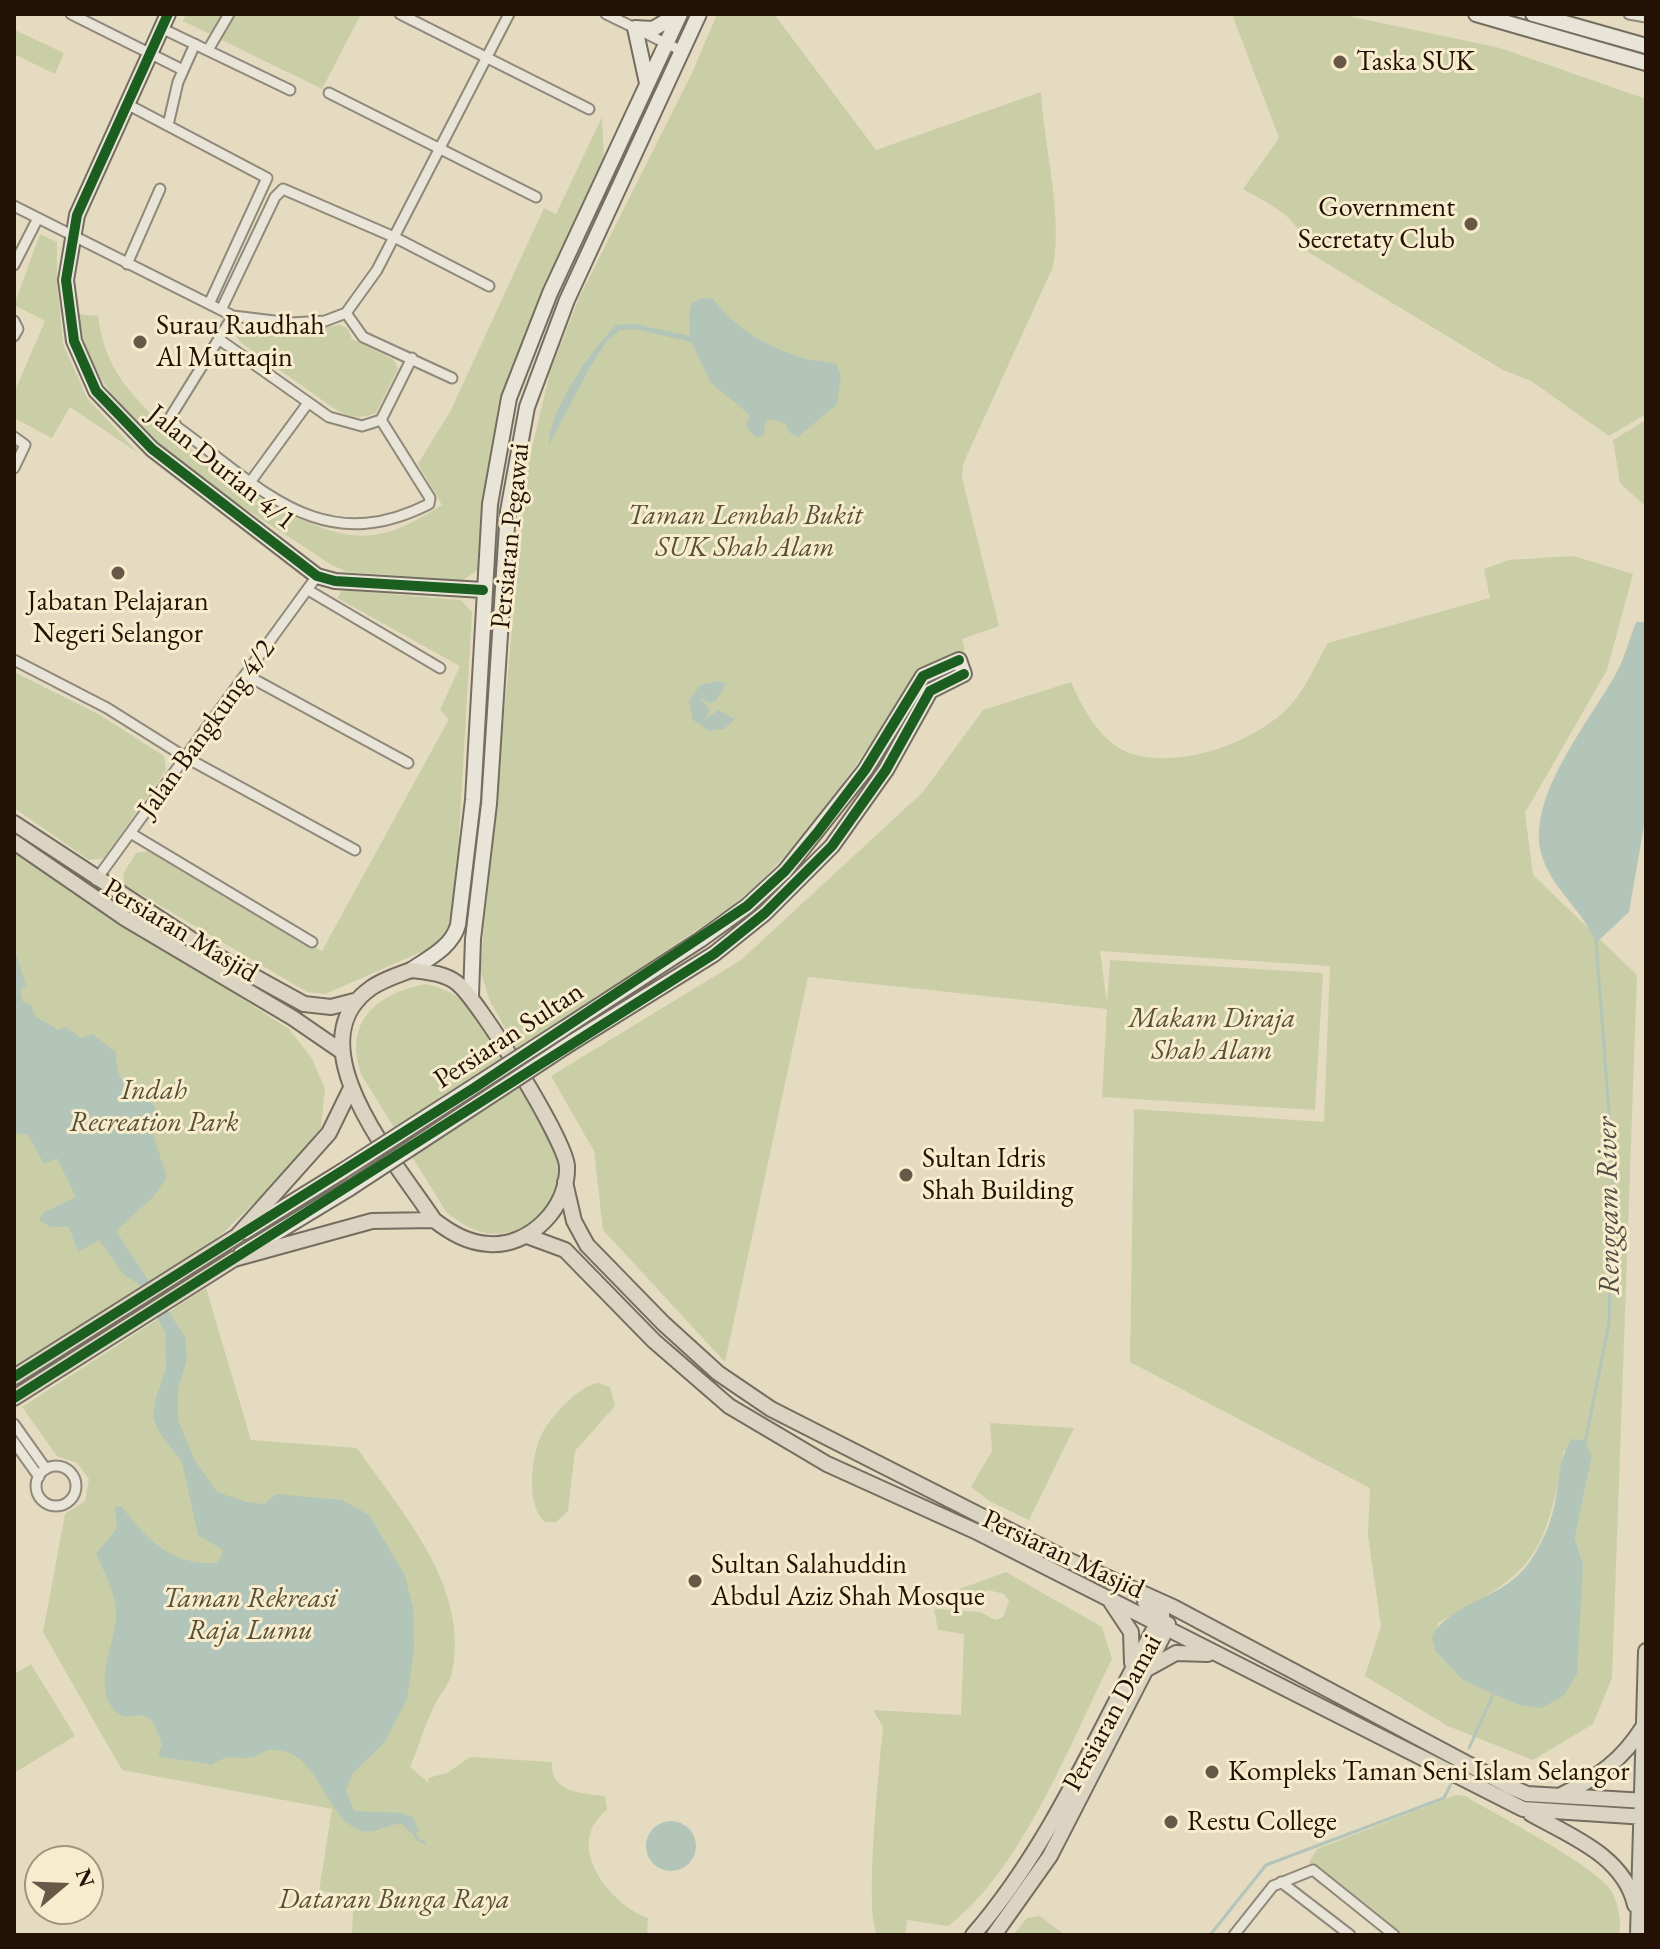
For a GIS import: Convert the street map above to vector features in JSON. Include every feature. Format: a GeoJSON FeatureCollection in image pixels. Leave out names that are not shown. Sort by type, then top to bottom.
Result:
{"type":"FeatureCollection","features":[{"type":"Feature","properties":{"kind":"main road","name":"Persiaran Masjid"},"geometry":{"type":"LineString","coordinates":[[14,823],[96,880],[217,956],[304,1004],[331,1007],[358,1000]]}},
{"type":"Feature","properties":{"kind":"main road","name":"Persiaran Masjid"},"geometry":{"type":"LineString","coordinates":[[14,842],[126,919],[293,1018],[341,1051]]}},
{"type":"Feature","properties":{"kind":"main road"},"geometry":{"type":"LineString","coordinates":[[471,996],[449,978],[411,970],[371,987],[358,1000],[343,1029],[341,1051],[350,1090],[434,1220],[451,1233],[473,1242],[503,1243],[527,1236],[547,1220],[565,1182]]}},
{"type":"Feature","properties":{"kind":"main road","name":"Persiaran Masjid"},"geometry":{"type":"LineString","coordinates":[[471,996],[559,1140],[567,1168],[565,1182],[574,1221],[587,1245],[663,1323],[718,1373],[771,1409],[835,1443],[1068,1560],[1173,1607],[1511,1787],[1527,1794],[1644,1801]]}},
{"type":"Feature","properties":{"kind":"main road"},"geometry":{"type":"LineString","coordinates":[[237,1236],[329,1133],[350,1090]]}},
{"type":"Feature","properties":{"kind":"main road"},"geometry":{"type":"LineString","coordinates":[[234,1259],[372,1221],[434,1220]]}},
{"type":"Feature","properties":{"kind":"main road","name":"Persiaran Sultan"},"geometry":{"type":"LineString","coordinates":[[14,1377],[237,1236]]}},
{"type":"Feature","properties":{"kind":"main road","name":"Persiaran Masjid"},"geometry":{"type":"LineString","coordinates":[[527,1236],[565,1250],[686,1371],[759,1427],[827,1464],[975,1531],[1523,1809],[1644,1817]]}},
{"type":"Feature","properties":{"kind":"main road","name":"Persiaran Sultan"},"geometry":{"type":"LineString","coordinates":[[14,1398],[234,1259]]}},
{"type":"Feature","properties":{"kind":"main road"},"geometry":{"type":"LineString","coordinates":[[1068,1560],[1158,1609],[1163,1626],[1171,1622],[1187,1623],[1232,1640]]}},
{"type":"Feature","properties":{"kind":"main road"},"geometry":{"type":"LineString","coordinates":[[1111,1602],[1131,1632],[1134,1651],[1131,1672]]}},
{"type":"Feature","properties":{"kind":"main road","name":"Persiaran Damai"},"geometry":{"type":"LineString","coordinates":[[973,1935],[1019,1892],[1050,1856],[1148,1668],[1163,1636],[1163,1626],[1153,1631],[1039,1847],[1019,1892],[994,1935]]}},
{"type":"Feature","properties":{"kind":"main road"},"geometry":{"type":"LineString","coordinates":[[1638,1928],[1644,1817],[1646,1651]]}},
{"type":"Feature","properties":{"kind":"main road"},"geometry":{"type":"LineString","coordinates":[[1148,1668],[1176,1653],[1215,1655]]}},
{"type":"Feature","properties":{"kind":"main road"},"geometry":{"type":"LineString","coordinates":[[1559,1796],[1601,1776],[1628,1751],[1644,1726]]}},
{"type":"Feature","properties":{"kind":"main road"},"geometry":{"type":"LineString","coordinates":[[1523,1809],[1600,1854],[1614,1867],[1632,1894],[1638,1928]]}},
{"type":"Feature","properties":{"kind":"street"},"geometry":{"type":"LineString","coordinates":[[71,14],[183,70]]}},
{"type":"Feature","properties":{"kind":"street"},"geometry":{"type":"LineString","coordinates":[[208,50],[229,14]]}},
{"type":"Feature","properties":{"kind":"street"},"geometry":{"type":"LineString","coordinates":[[400,14],[589,109]]}},
{"type":"Feature","properties":{"kind":"street"},"geometry":{"type":"LineString","coordinates":[[14,206],[233,316],[291,323],[325,321],[346,313],[366,289],[509,14]]}},
{"type":"Feature","properties":{"kind":"street"},"geometry":{"type":"LineString","coordinates":[[606,14],[682,51]]}},
{"type":"Feature","properties":{"kind":"street"},"geometry":{"type":"LineString","coordinates":[[635,28],[653,29],[679,14]]}},
{"type":"Feature","properties":{"kind":"street","name":"Persiaran Pegawai"},"geometry":{"type":"LineString","coordinates":[[411,970],[455,936],[458,925],[473,800],[490,504],[509,398],[550,293],[679,14]]}},
{"type":"Feature","properties":{"kind":"street","name":"Persiaran Pegawai"},"geometry":{"type":"LineString","coordinates":[[471,996],[473,939],[489,804],[508,511],[527,407],[567,300],[699,14]]}},
{"type":"Feature","properties":{"kind":"street"},"geometry":{"type":"LineString","coordinates":[[1476,14],[1646,63]]}},
{"type":"Feature","properties":{"kind":"street"},"geometry":{"type":"LineString","coordinates":[[1533,14],[1646,46]]}},
{"type":"Feature","properties":{"kind":"street"},"geometry":{"type":"LineString","coordinates":[[1629,14],[1646,17]]}},
{"type":"Feature","properties":{"kind":"street"},"geometry":{"type":"LineString","coordinates":[[164,21],[195,44],[290,90]]}},
{"type":"Feature","properties":{"kind":"street","name":"Jalan Durian 4/1"},"geometry":{"type":"LineString","coordinates":[[164,21],[85,192],[71,236],[66,280],[74,341],[96,391],[152,449],[317,576],[335,581],[483,590]]}},
{"type":"Feature","properties":{"kind":"street"},"geometry":{"type":"LineString","coordinates":[[635,28],[647,83]]}},
{"type":"Feature","properties":{"kind":"street"},"geometry":{"type":"LineString","coordinates":[[168,125],[183,70],[195,44]]}},
{"type":"Feature","properties":{"kind":"street"},"geometry":{"type":"LineString","coordinates":[[329,93],[536,197]]}},
{"type":"Feature","properties":{"kind":"street"},"geometry":{"type":"LineString","coordinates":[[125,103],[267,178],[209,304]]}},
{"type":"Feature","properties":{"kind":"street"},"geometry":{"type":"LineString","coordinates":[[127,264],[160,189]]}},
{"type":"Feature","properties":{"kind":"street"},"geometry":{"type":"LineString","coordinates":[[221,310],[275,197],[283,189],[394,237],[489,286]]}},
{"type":"Feature","properties":{"kind":"street"},"geometry":{"type":"LineString","coordinates":[[14,265],[38,218]]}},
{"type":"Feature","properties":{"kind":"street"},"geometry":{"type":"LineString","coordinates":[[346,313],[363,337],[452,378]]}},
{"type":"Feature","properties":{"kind":"street"},"geometry":{"type":"LineString","coordinates":[[233,316],[171,416],[177,427],[287,507],[324,522],[353,527],[385,523],[431,502],[381,420]]}},
{"type":"Feature","properties":{"kind":"street"},"geometry":{"type":"LineString","coordinates":[[14,336],[16,322]]}},
{"type":"Feature","properties":{"kind":"street"},"geometry":{"type":"LineString","coordinates":[[220,340],[308,403],[346,424],[362,426],[381,420],[412,358]]}},
{"type":"Feature","properties":{"kind":"street"},"geometry":{"type":"LineString","coordinates":[[251,481],[308,403]]}},
{"type":"Feature","properties":{"kind":"street"},"geometry":{"type":"LineString","coordinates":[[14,468],[25,445],[19,439]]}},
{"type":"Feature","properties":{"kind":"street","name":"Jalan Bangkung 4/2"},"geometry":{"type":"LineString","coordinates":[[96,880],[317,576]]}},
{"type":"Feature","properties":{"kind":"street"},"geometry":{"type":"LineString","coordinates":[[308,590],[440,668]]}},
{"type":"Feature","properties":{"kind":"street"},"geometry":{"type":"LineString","coordinates":[[14,660],[107,708],[185,757],[355,850]]}},
{"type":"Feature","properties":{"kind":"street","name":"Persiaran Sultan"},"geometry":{"type":"LineString","coordinates":[[234,1259],[714,954],[773,906],[832,846],[886,770],[930,691],[961,667],[923,676],[865,770],[785,871],[747,906],[563,1029],[237,1236]]}},
{"type":"Feature","properties":{"kind":"street"},"geometry":{"type":"LineString","coordinates":[[246,675],[408,763]]}},
{"type":"Feature","properties":{"kind":"street"},"geometry":{"type":"LineString","coordinates":[[132,834],[312,942]]}},
{"type":"Feature","properties":{"kind":"street"},"geometry":{"type":"LineString","coordinates":[[14,1424],[42,1473],[37,1491],[45,1502],[58,1506],[71,1500],[76,1487],[72,1473],[60,1466],[42,1473]]}},
{"type":"Feature","properties":{"kind":"street"},"geometry":{"type":"LineString","coordinates":[[14,1442],[42,1473]]}},
{"type":"Feature","properties":{"kind":"street"},"geometry":{"type":"LineString","coordinates":[[1234,1935],[1267,1892],[1281,1882],[1313,1870],[1394,1935]]}},
{"type":"Feature","properties":{"kind":"street"},"geometry":{"type":"LineString","coordinates":[[1281,1882],[1350,1935]]}},
{"type":"Feature","properties":{"kind":"green space"},"geometry":{"type":"Polygon","coordinates":[[[186,14],[361,14],[322,89],[183,21],[186,14]]]}},
{"type":"Feature","properties":{"kind":"green space","name":"Taman Lembah Bukit SUK Shah Alam"},"geometry":{"type":"Polygon","coordinates":[[[717,14],[774,14],[876,150],[1041,92],[1056,225],[1053,267],[963,464],[962,478],[999,626],[962,639],[965,650],[925,667],[810,830],[761,881],[732,906],[523,1048],[516,1048],[489,999],[480,969],[527,469],[550,372],[579,298],[692,73],[717,14]]]}},
{"type":"Feature","properties":{"kind":"green space","name":"Government Secretaty Club"},"geometry":{"type":"Polygon","coordinates":[[[1232,14],[1339,14],[1500,48],[1646,99],[1646,414],[1609,436],[1531,381],[1503,370],[1308,252],[1291,220],[1243,189],[1279,138],[1232,14]]]}},
{"type":"Feature","properties":{"kind":"green space"},"geometry":{"type":"Polygon","coordinates":[[[15,30],[64,53],[55,74],[14,54],[15,30]]]}},
{"type":"Feature","properties":{"kind":"green space"},"geometry":{"type":"Polygon","coordinates":[[[602,117],[604,164],[542,289],[501,397],[482,502],[478,570],[463,580],[347,572],[330,564],[176,459],[140,427],[110,392],[89,354],[79,314],[98,316],[104,345],[117,373],[159,422],[223,473],[293,515],[325,529],[365,536],[388,532],[411,523],[442,505],[418,464],[451,410],[544,208],[556,214],[602,117]]]}},
{"type":"Feature","properties":{"kind":"green space"},"geometry":{"type":"Polygon","coordinates":[[[40,234],[57,242],[63,344],[87,398],[138,453],[70,407],[52,438],[14,418],[14,393],[45,321],[14,305],[40,234]]]}},
{"type":"Feature","properties":{"kind":"green space"},"geometry":{"type":"Polygon","coordinates":[[[341,325],[348,329],[352,339],[394,360],[398,369],[376,413],[358,417],[338,410],[240,342],[235,334],[239,327],[288,332],[341,325]]]}},
{"type":"Feature","properties":{"kind":"green space"},"geometry":{"type":"Polygon","coordinates":[[[1646,420],[1646,507],[1620,483],[1613,440],[1646,420]]]}},
{"type":"Feature","properties":{"kind":"green space","name":"Makam Diraja Shah Alam"},"geometry":{"type":"Polygon","coordinates":[[[1573,556],[1633,574],[1607,670],[1525,813],[1533,875],[1637,975],[1612,1678],[1593,1724],[1533,1760],[1448,1726],[1365,1676],[1381,1626],[1368,1536],[1370,1488],[1130,1362],[1134,1109],[1324,1122],[1330,966],[1100,951],[1107,1004],[1110,960],[1323,973],[1315,1110],[1102,1097],[1107,1009],[808,977],[725,1362],[603,1230],[594,1151],[551,1076],[741,960],[923,792],[983,710],[1071,682],[1100,731],[1127,752],[1170,758],[1217,749],[1261,729],[1280,715],[1299,694],[1328,643],[1490,598],[1484,569],[1509,560],[1573,556]],[[1564,1450],[1550,1516],[1530,1558],[1496,1590],[1438,1623],[1436,1652],[1474,1683],[1519,1705],[1579,1602],[1583,1564],[1575,1538],[1592,1456],[1564,1450]]]}},
{"type":"Feature","properties":{"kind":"green space"},"geometry":{"type":"Polygon","coordinates":[[[342,590],[461,600],[472,612],[454,923],[437,945],[325,994],[307,992],[125,885],[123,874],[136,853],[148,851],[322,951],[449,719],[440,710],[460,666],[337,598],[342,590]]]}},
{"type":"Feature","properties":{"kind":"green space"},"geometry":{"type":"Polygon","coordinates":[[[14,672],[100,715],[164,756],[166,770],[104,858],[89,860],[14,808],[14,672]]]}},
{"type":"Feature","properties":{"kind":"green space","name":"Indah Recreation Park"},"geometry":{"type":"Polygon","coordinates":[[[14,851],[289,1029],[311,1057],[325,1088],[321,1128],[291,1167],[222,1234],[162,1277],[14,1368],[14,851]]]}},
{"type":"Feature","properties":{"kind":"green space"},"geometry":{"type":"Polygon","coordinates":[[[426,984],[456,996],[480,1017],[531,1094],[547,1125],[557,1156],[559,1184],[550,1208],[514,1231],[484,1233],[466,1226],[447,1213],[362,1076],[357,1040],[368,1013],[393,995],[426,984]]]}},
{"type":"Feature","properties":{"kind":"green space","name":"Taman Rekreasi Raja Lumu"},"geometry":{"type":"Polygon","coordinates":[[[206,1288],[251,1440],[357,1448],[412,1525],[442,1581],[451,1610],[455,1641],[452,1672],[431,1712],[410,1767],[429,1783],[428,1778],[447,1773],[470,1757],[552,1762],[556,1780],[562,1786],[577,1792],[605,1796],[607,1810],[594,1824],[589,1839],[590,1856],[606,1887],[633,1911],[648,1918],[647,1935],[352,1935],[354,1895],[319,1891],[332,1809],[122,1770],[43,1632],[65,1514],[85,1501],[89,1479],[77,1463],[57,1456],[22,1407],[206,1288]]]}},
{"type":"Feature","properties":{"kind":"green space"},"geometry":{"type":"Polygon","coordinates":[[[598,1383],[610,1387],[615,1406],[575,1451],[568,1511],[556,1522],[545,1522],[535,1505],[532,1482],[540,1438],[564,1404],[590,1385],[598,1383]]]}},
{"type":"Feature","properties":{"kind":"green space"},"geometry":{"type":"Polygon","coordinates":[[[990,1423],[1074,1428],[1029,1520],[991,1502],[971,1487],[992,1451],[990,1423]]]}},
{"type":"Feature","properties":{"kind":"green space"},"geometry":{"type":"Polygon","coordinates":[[[1006,1572],[1102,1627],[1112,1659],[1042,1803],[999,1873],[948,1926],[907,1920],[905,1935],[878,1935],[874,1922],[872,1870],[883,1727],[873,1710],[961,1715],[964,1634],[938,1630],[934,1609],[980,1612],[995,1620],[1003,1617],[1009,1601],[1004,1594],[988,1590],[981,1595],[961,1594],[957,1590],[1006,1572]]]}},
{"type":"Feature","properties":{"kind":"green space"},"geometry":{"type":"Polygon","coordinates":[[[31,1664],[75,1736],[14,1773],[14,1674],[31,1664]]]}},
{"type":"Feature","properties":{"kind":"green space"},"geometry":{"type":"Polygon","coordinates":[[[1456,1795],[1465,1796],[1544,1841],[1603,1881],[1616,1902],[1620,1919],[1619,1935],[1390,1935],[1314,1880],[1309,1862],[1317,1849],[1456,1795]]]}},
{"type":"Feature","properties":{"kind":"green space"},"geometry":{"type":"Polygon","coordinates":[[[1040,1916],[1065,1935],[1013,1935],[1027,1918],[1040,1916]]]}},
{"type":"Feature","properties":{"kind":"shaded area"},"geometry":{"type":"Polygon","coordinates":[[[701,298],[713,299],[741,327],[775,347],[805,359],[837,365],[841,376],[837,404],[798,437],[789,432],[786,424],[771,419],[765,422],[764,436],[755,437],[746,426],[750,415],[711,383],[691,342],[634,329],[620,330],[607,341],[590,367],[549,445],[556,415],[573,381],[616,325],[635,324],[690,336],[689,313],[692,303],[701,298]]]}},
{"type":"Feature","properties":{"kind":"shaded area"},"geometry":{"type":"Polygon","coordinates":[[[1636,622],[1646,622],[1646,814],[1629,912],[1596,943],[1547,868],[1539,833],[1552,784],[1619,668],[1636,622]]]}},
{"type":"Feature","properties":{"kind":"shaded area"},"geometry":{"type":"Polygon","coordinates":[[[719,681],[726,684],[716,701],[709,703],[699,698],[710,710],[705,720],[718,710],[735,719],[724,729],[709,731],[693,720],[689,701],[700,685],[719,681]]]}},
{"type":"Feature","properties":{"kind":"shaded area"},"geometry":{"type":"Polygon","coordinates":[[[14,948],[26,985],[20,990],[23,1002],[31,1005],[35,1016],[58,1030],[65,1027],[81,1038],[92,1034],[116,1052],[122,1079],[131,1088],[145,1094],[159,1113],[153,1135],[167,1177],[154,1196],[116,1231],[185,1337],[187,1359],[178,1389],[178,1420],[194,1459],[217,1492],[247,1502],[264,1504],[276,1494],[342,1500],[369,1515],[405,1575],[413,1608],[414,1649],[407,1699],[385,1742],[353,1773],[346,1790],[354,1811],[402,1813],[413,1817],[419,1832],[410,1833],[402,1824],[360,1830],[337,1811],[300,1759],[287,1752],[268,1750],[253,1757],[224,1758],[212,1765],[158,1756],[162,1745],[154,1723],[143,1715],[124,1717],[107,1698],[105,1672],[116,1611],[110,1586],[96,1554],[117,1528],[115,1507],[121,1506],[141,1530],[175,1556],[202,1563],[218,1563],[223,1550],[198,1535],[182,1462],[159,1432],[153,1417],[166,1368],[165,1332],[139,1284],[124,1275],[99,1240],[78,1252],[69,1227],[51,1227],[39,1220],[43,1213],[76,1197],[57,1158],[44,1164],[28,1135],[14,1133],[14,948]]]}},
{"type":"Feature","properties":{"kind":"shaded area"},"geometry":{"type":"Polygon","coordinates":[[[1572,1439],[1585,1440],[1592,1456],[1575,1538],[1583,1564],[1577,1674],[1563,1696],[1542,1708],[1519,1705],[1463,1680],[1436,1652],[1432,1637],[1450,1617],[1501,1588],[1528,1564],[1541,1544],[1550,1521],[1563,1457],[1572,1439]]]}},
{"type":"Feature","properties":{"kind":"shaded area"},"geometry":{"type":"Polygon","coordinates":[[[671,1821],[689,1828],[696,1846],[689,1864],[671,1871],[653,1864],[646,1846],[653,1828],[671,1821]]]}},
{"type":"Feature","properties":{"kind":"waterway","name":"Renggam River"},"geometry":{"type":"LineString","coordinates":[[1585,1443],[1609,1323],[1613,1166],[1596,941]]}},
{"type":"Feature","properties":{"kind":"waterway","name":"Renggam River"},"geometry":{"type":"LineString","coordinates":[[1469,1748],[1494,1693]]}},
{"type":"Feature","properties":{"kind":"waterway","name":"Renggam River"},"geometry":{"type":"LineString","coordinates":[[1210,1935],[1266,1865],[1444,1798],[1453,1780]]}},
{"type":"Feature","properties":{"kind":"waterway","name":"Renggam River"},"geometry":{"type":"LineString","coordinates":[[412,1829],[417,1839],[425,1843]]}},
{"type":"Feature","properties":{"kind":"cycle path"},"geometry":{"type":"LineString","coordinates":[[168,14],[77,215],[66,280],[74,341],[96,391],[152,449],[317,576],[335,581],[483,590]]}},
{"type":"Feature","properties":{"kind":"cycle path"},"geometry":{"type":"LineString","coordinates":[[14,1377],[474,1088],[747,906],[785,871],[817,833],[865,770],[923,676],[959,660]]}},
{"type":"Feature","properties":{"kind":"cycle path"},"geometry":{"type":"LineString","coordinates":[[14,1398],[714,954],[765,913],[832,846],[886,770],[930,691],[964,674]]}},
{"type":"Feature","properties":{"kind":"place","name":"Taska SUK"},"geometry":{"type":"Point","coordinates":[1340,62]}},
{"type":"Feature","properties":{"kind":"place","name":"Government Secretaty Club"},"geometry":{"type":"Point","coordinates":[1471,224]}},
{"type":"Feature","properties":{"kind":"place","name":"Surau Raudhah Al Muttaqin"},"geometry":{"type":"Point","coordinates":[140,342]}},
{"type":"Feature","properties":{"kind":"place","name":"Jabatan Pelajaran Negeri Selangor"},"geometry":{"type":"Point","coordinates":[118,573]}},
{"type":"Feature","properties":{"kind":"place","name":"Sultan Idris Shah Building"},"geometry":{"type":"Point","coordinates":[906,1175]}},
{"type":"Feature","properties":{"kind":"place","name":"Sultan Salahuddin Abdul Aziz Shah Mosque"},"geometry":{"type":"Point","coordinates":[695,1581]}},
{"type":"Feature","properties":{"kind":"place","name":"Kompleks Taman Seni Islam Selangor"},"geometry":{"type":"Point","coordinates":[1212,1772]}},
{"type":"Feature","properties":{"kind":"place","name":"Restu College"},"geometry":{"type":"Point","coordinates":[1171,1822]}},
{"type":"Feature","properties":{"kind":"park label","name":"Dataran Bunga Raya"},"geometry":{"type":"Point","coordinates":[394,1900]}}]}
